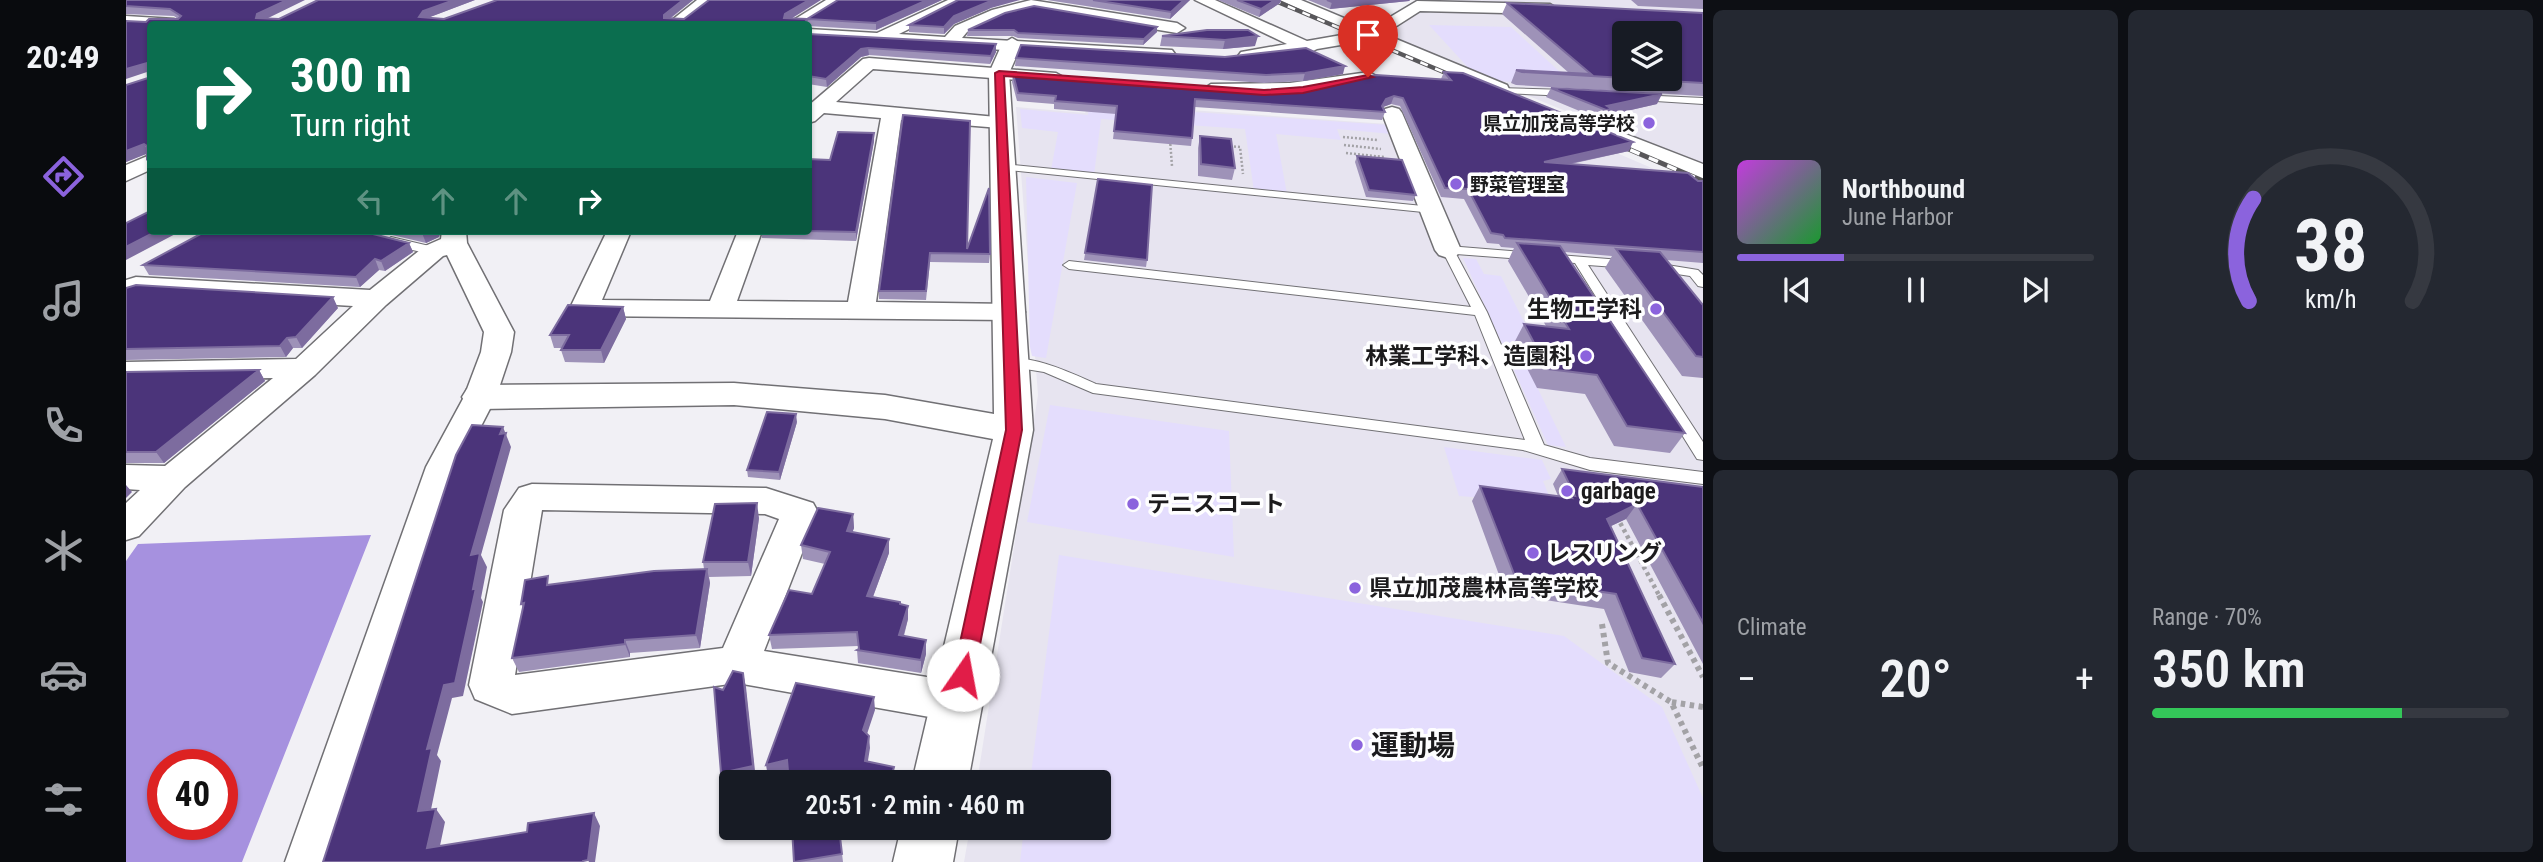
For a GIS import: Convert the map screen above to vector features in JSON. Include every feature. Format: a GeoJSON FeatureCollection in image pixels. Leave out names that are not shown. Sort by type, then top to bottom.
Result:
{"type":"FeatureCollection","features":[{"type":"Feature","properties":{"kind":"street"},"geometry":{"type":"LineString","coordinates":[[679,21],[707,0]]}},
{"type":"Feature","properties":{"kind":"street"},"geometry":{"type":"LineString","coordinates":[[800,21],[837,0]]}},
{"type":"Feature","properties":{"kind":"street"},"geometry":{"type":"LineString","coordinates":[[878,37],[960,0]]}},
{"type":"Feature","properties":{"kind":"street"},"geometry":{"type":"LineString","coordinates":[[812,34],[1177,55],[1177,28],[1190,0]]}},
{"type":"Feature","properties":{"kind":"street"},"geometry":{"type":"LineString","coordinates":[[1192,88],[1264,92],[1303,90],[1368,77],[1203,0]]}},
{"type":"Feature","properties":{"kind":"street"},"geometry":{"type":"LineString","coordinates":[[950,40],[961,29],[998,13],[1033,4],[1076,5],[1177,28]]}},
{"type":"Feature","properties":{"kind":"street"},"geometry":{"type":"LineString","coordinates":[[1283,5],[1348,39]]}},
{"type":"Feature","properties":{"kind":"street"},"geometry":{"type":"LineString","coordinates":[[1283,5],[1371,35],[1703,172]]}},
{"type":"Feature","properties":{"kind":"street"},"geometry":{"type":"LineString","coordinates":[[1235,56],[1371,35],[1417,6],[1568,10]]}},
{"type":"Feature","properties":{"kind":"street"},"geometry":{"type":"LineString","coordinates":[[128,21],[147,22]]}},
{"type":"Feature","properties":{"kind":"street"},"geometry":{"type":"LineString","coordinates":[[943,770],[1014,430],[999,73],[1012,44]]}},
{"type":"Feature","properties":{"kind":"street"},"geometry":{"type":"LineString","coordinates":[[815,112],[869,63],[1068,79]]}},
{"type":"Feature","properties":{"kind":"street"},"geometry":{"type":"LineString","coordinates":[[812,88],[838,91]]}},
{"type":"Feature","properties":{"kind":"street"},"geometry":{"type":"LineString","coordinates":[[815,112],[892,113],[1000,122]]}},
{"type":"Feature","properties":{"kind":"street"},"geometry":{"type":"LineString","coordinates":[[861,310],[892,113]]}},
{"type":"Feature","properties":{"kind":"street"},"geometry":{"type":"LineString","coordinates":[[1392,113],[1448,250]]}},
{"type":"Feature","properties":{"kind":"street"},"geometry":{"type":"LineString","coordinates":[[126,174],[147,164]]}},
{"type":"Feature","properties":{"kind":"street"},"geometry":{"type":"LineString","coordinates":[[617,235],[584,308],[1011,312]]}},
{"type":"Feature","properties":{"kind":"street"},"geometry":{"type":"LineString","coordinates":[[720,310],[748,235]]}},
{"type":"Feature","properties":{"kind":"street"},"geometry":{"type":"LineString","coordinates":[[126,526],[173,478],[304,368],[376,299],[448,242],[499,332],[496,352],[480,397],[443,467],[311,862]]}},
{"type":"Feature","properties":{"kind":"street"},"geometry":{"type":"LineString","coordinates":[[133,280],[376,299]]}},
{"type":"Feature","properties":{"kind":"street"},"geometry":{"type":"LineString","coordinates":[[126,371],[304,368]]}},
{"type":"Feature","properties":{"kind":"street"},"geometry":{"type":"LineString","coordinates":[[480,397],[734,394],[885,407],[1014,430]]}},
{"type":"Feature","properties":{"kind":"street"},"geometry":{"type":"LineString","coordinates":[[126,477],[173,478]]}},
{"type":"Feature","properties":{"kind":"street"},"geometry":{"type":"LineString","coordinates":[[737,664],[800,512],[766,501],[532,497],[522,510],[491,685],[512,695],[737,664],[958,702]]}},
{"type":"Feature","properties":{"kind":"street"},"geometry":{"type":"LineString","coordinates":[[923,862],[928,840]]}},
{"type":"Feature","properties":{"kind":"lane"},"geometry":{"type":"LineString","coordinates":[[1501,90],[1580,94]]}},
{"type":"Feature","properties":{"kind":"lane"},"geometry":{"type":"LineString","coordinates":[[1631,96],[1703,100]]}},
{"type":"Feature","properties":{"kind":"lane"},"geometry":{"type":"LineString","coordinates":[[1003,167],[1433,210]]}},
{"type":"Feature","properties":{"kind":"lane"},"geometry":{"type":"LineString","coordinates":[[373,237],[448,242]]}},
{"type":"Feature","properties":{"kind":"lane"},"geometry":{"type":"LineString","coordinates":[[1448,250],[1578,259],[1694,273],[1703,283]]}},
{"type":"Feature","properties":{"kind":"lane"},"geometry":{"type":"LineString","coordinates":[[1448,250],[1480,312],[1537,449]]}},
{"type":"Feature","properties":{"kind":"lane"},"geometry":{"type":"LineString","coordinates":[[1578,259],[1703,454]]}},
{"type":"Feature","properties":{"kind":"lane"},"geometry":{"type":"LineString","coordinates":[[1069,265],[1480,312]]}},
{"type":"Feature","properties":{"kind":"lane"},"geometry":{"type":"LineString","coordinates":[[1013,363],[1047,368],[1093,388],[1537,449],[1590,464],[1703,478]]}},
{"type":"Feature","properties":{"kind":"path"},"geometry":{"type":"LineString","coordinates":[[1169,134],[1173,184]]}},
{"type":"Feature","properties":{"kind":"path"},"geometry":{"type":"LineString","coordinates":[[1343,137],[1408,151]]}},
{"type":"Feature","properties":{"kind":"path"},"geometry":{"type":"LineString","coordinates":[[1170,142],[1181,143]]}},
{"type":"Feature","properties":{"kind":"path"},"geometry":{"type":"LineString","coordinates":[[1344,145],[1408,151]]}},
{"type":"Feature","properties":{"kind":"path"},"geometry":{"type":"LineString","coordinates":[[1216,146],[1240,147],[1246,191]]}},
{"type":"Feature","properties":{"kind":"path"},"geometry":{"type":"LineString","coordinates":[[1346,153],[1408,151]]}},
{"type":"Feature","properties":{"kind":"path"},"geometry":{"type":"LineString","coordinates":[[1590,464],[1703,677]]}},
{"type":"Feature","properties":{"kind":"path"},"geometry":{"type":"LineString","coordinates":[[1602,624],[1608,663],[1671,702],[1703,707]]}},
{"type":"Feature","properties":{"kind":"path"},"geometry":{"type":"LineString","coordinates":[[1671,702],[1703,768]]}},
{"type":"Feature","properties":{"kind":"shaded area"},"geometry":{"type":"Polygon","coordinates":[[[1411,0],[1681,0],[1703,6],[1703,13],[1411,0]]]}},
{"type":"Feature","properties":{"kind":"shaded area","name":"県立加茂高等学校"},"geometry":{"type":"Polygon","coordinates":[[[1433,8],[1703,21],[1703,167],[1384,37],[1423,10],[1433,8]]]}},
{"type":"Feature","properties":{"kind":"shaded area"},"geometry":{"type":"Polygon","coordinates":[[[1429,25],[1511,27],[1573,84],[1492,81],[1474,74],[1429,25]]]}},
{"type":"Feature","properties":{"kind":"shaded area","name":"県立加茂農林高等学校"},"geometry":{"type":"Polygon","coordinates":[[[1383,82],[1465,88],[1703,190],[1703,862],[964,862],[968,840],[1111,840],[1111,770],[979,770],[1038,395],[1016,107],[1085,113],[1090,103],[1402,125],[1383,82]]]}},
{"type":"Feature","properties":{"kind":"shaded area"},"geometry":{"type":"Polygon","coordinates":[[[1089,105],[1388,125],[1392,134],[1337,129],[1341,140],[1276,134],[1287,194],[1254,191],[1245,129],[1101,119],[1094,175],[1051,170],[1058,132],[1022,128],[1020,109],[1088,115],[1089,105]]]}},
{"type":"Feature","properties":{"kind":"shaded area"},"geometry":{"type":"Polygon","coordinates":[[[1026,177],[1077,183],[1046,358],[1032,356],[1030,347],[1026,177]]]}},
{"type":"Feature","properties":{"kind":"shaded area"},"geometry":{"type":"Polygon","coordinates":[[[1463,258],[1476,259],[1484,274],[1501,276],[1534,342],[1515,341],[1566,447],[1548,445],[1463,258]]]}},
{"type":"Feature","properties":{"kind":"shaded area"},"geometry":{"type":"Polygon","coordinates":[[[1050,405],[1229,431],[1234,557],[1027,522],[1050,405]]]}},
{"type":"Feature","properties":{"kind":"shaded area"},"geometry":{"type":"Polygon","coordinates":[[[1444,447],[1542,460],[1551,479],[1543,481],[1552,503],[1459,496],[1444,447]]]}},
{"type":"Feature","properties":{"kind":"shaded area"},"geometry":{"type":"Polygon","coordinates":[[[371,535],[242,862],[126,862],[126,561],[138,544],[371,535]]]}},
{"type":"Feature","properties":{"kind":"shaded area","name":"運動場"},"geometry":{"type":"Polygon","coordinates":[[[1059,555],[1564,636],[1662,707],[1703,798],[1703,862],[1020,862],[1023,840],[1111,840],[1111,770],[1032,770],[1059,555]]]}},
{"type":"Feature","properties":{"kind":"building"},"geometry":{"type":"Polygon","coordinates":[[[126,0],[287,0],[257,14],[256,18],[279,19],[318,0],[454,0],[423,11],[419,17],[444,19],[497,0],[683,0],[664,15],[664,18],[684,19],[709,0],[809,0],[785,14],[784,18],[807,19],[838,0],[927,0],[876,23],[808,19],[147,21],[178,19],[181,16],[170,9],[126,6],[126,0]]]}},
{"type":"Feature","properties":{"kind":"building"},"geometry":{"type":"Polygon","coordinates":[[[958,0],[993,0],[954,16],[944,27],[909,25],[958,0]]]}},
{"type":"Feature","properties":{"kind":"building"},"geometry":{"type":"Polygon","coordinates":[[[1093,0],[1184,0],[1171,12],[1093,0]]]}},
{"type":"Feature","properties":{"kind":"building"},"geometry":{"type":"Polygon","coordinates":[[[1237,0],[1275,0],[1261,9],[1237,0]]]}},
{"type":"Feature","properties":{"kind":"building"},"geometry":{"type":"Polygon","coordinates":[[[1507,3],[1703,13],[1703,83],[1682,82],[1682,21],[1612,21],[1612,77],[1516,70],[1591,74],[1507,3]]]}},
{"type":"Feature","properties":{"kind":"building"},"geometry":{"type":"Polygon","coordinates":[[[1034,6],[1157,27],[1144,39],[1018,33],[1014,30],[968,30],[1005,13],[1034,6]]]}},
{"type":"Feature","properties":{"kind":"building"},"geometry":{"type":"Polygon","coordinates":[[[126,21],[146,22],[147,63],[126,69],[126,21]]]}},
{"type":"Feature","properties":{"kind":"building"},"geometry":{"type":"Polygon","coordinates":[[[1207,30],[1248,30],[1258,36],[1225,40],[1162,36],[1207,30]]]}},
{"type":"Feature","properties":{"kind":"building"},"geometry":{"type":"Polygon","coordinates":[[[812,34],[996,44],[991,56],[861,49],[826,79],[812,77],[812,34]]]}},
{"type":"Feature","properties":{"kind":"building"},"geometry":{"type":"Polygon","coordinates":[[[1021,45],[1225,57],[1306,48],[1345,66],[1305,73],[1266,75],[1016,58],[1021,45]]]}},
{"type":"Feature","properties":{"kind":"building"},"geometry":{"type":"Polygon","coordinates":[[[1444,72],[1463,73],[1633,142],[1544,162],[1688,173],[1698,181],[1703,181],[1703,252],[1505,238],[1503,235],[1491,233],[1468,189],[1445,188],[1403,98],[1394,96],[1386,99],[1382,106],[1385,112],[1195,99],[1192,138],[1114,131],[1117,106],[1055,101],[1056,96],[1018,93],[1013,74],[1266,93],[1305,91],[1376,75],[1451,80],[1444,72]]]}},
{"type":"Feature","properties":{"kind":"building"},"geometry":{"type":"Polygon","coordinates":[[[147,78],[147,146],[144,144],[126,151],[126,85],[147,78]]]}},
{"type":"Feature","properties":{"kind":"building"},"geometry":{"type":"Polygon","coordinates":[[[1551,88],[1662,94],[1607,106],[1612,109],[1606,110],[1551,88]]]}},
{"type":"Feature","properties":{"kind":"building"},"geometry":{"type":"Polygon","coordinates":[[[903,115],[970,121],[967,249],[989,188],[990,254],[930,253],[926,291],[879,291],[903,115]]]}},
{"type":"Feature","properties":{"kind":"building"},"geometry":{"type":"Polygon","coordinates":[[[838,132],[874,133],[856,232],[812,231],[812,159],[830,160],[838,132]]]}},
{"type":"Feature","properties":{"kind":"building"},"geometry":{"type":"Polygon","coordinates":[[[1200,136],[1231,139],[1235,168],[1201,164],[1200,136]]]}},
{"type":"Feature","properties":{"kind":"building"},"geometry":{"type":"Polygon","coordinates":[[[1357,156],[1402,160],[1416,195],[1369,190],[1357,156]]]}},
{"type":"Feature","properties":{"kind":"building"},"geometry":{"type":"Polygon","coordinates":[[[1098,179],[1152,185],[1147,260],[1085,253],[1098,179]]]}},
{"type":"Feature","properties":{"kind":"building"},"geometry":{"type":"Polygon","coordinates":[[[147,212],[147,235],[149,235],[126,247],[126,223],[147,212]]]}},
{"type":"Feature","properties":{"kind":"building"},"geometry":{"type":"Polygon","coordinates":[[[199,235],[377,235],[409,243],[381,261],[375,259],[356,277],[143,265],[199,235]]]}},
{"type":"Feature","properties":{"kind":"building"},"geometry":{"type":"Polygon","coordinates":[[[1517,243],[1560,246],[1685,433],[1627,426],[1597,375],[1548,369],[1524,324],[1569,329],[1517,243]]]}},
{"type":"Feature","properties":{"kind":"building"},"geometry":{"type":"Polygon","coordinates":[[[1616,249],[1660,252],[1703,305],[1703,357],[1696,356],[1616,249]]]}},
{"type":"Feature","properties":{"kind":"building"},"geometry":{"type":"Polygon","coordinates":[[[136,285],[333,297],[296,337],[287,338],[280,346],[126,349],[126,288],[136,285]]]}},
{"type":"Feature","properties":{"kind":"building"},"geometry":{"type":"Polygon","coordinates":[[[568,305],[623,307],[601,350],[561,350],[569,335],[550,335],[568,305]]]}},
{"type":"Feature","properties":{"kind":"building"},"geometry":{"type":"Polygon","coordinates":[[[259,370],[156,452],[126,452],[126,372],[259,370]]]}},
{"type":"Feature","properties":{"kind":"building"},"geometry":{"type":"Polygon","coordinates":[[[767,412],[796,414],[779,472],[747,470],[767,412]]]}},
{"type":"Feature","properties":{"kind":"building"},"geometry":{"type":"Polygon","coordinates":[[[472,425],[503,427],[500,434],[506,433],[471,555],[480,553],[473,589],[476,588],[455,683],[444,685],[427,749],[432,748],[418,811],[436,809],[427,848],[527,832],[528,823],[594,813],[588,860],[323,862],[456,455],[472,425]]]}},
{"type":"Feature","properties":{"kind":"building"},"geometry":{"type":"Polygon","coordinates":[[[1562,469],[1703,487],[1703,623],[1637,504],[1607,519],[1675,664],[1642,658],[1616,594],[1516,579],[1480,486],[1572,498],[1570,495],[1575,496],[1562,469]]]}},
{"type":"Feature","properties":{"kind":"building"},"geometry":{"type":"Polygon","coordinates":[[[757,503],[748,562],[703,562],[715,504],[757,503]]]}},
{"type":"Feature","properties":{"kind":"building"},"geometry":{"type":"Polygon","coordinates":[[[818,508],[853,514],[847,531],[889,539],[867,596],[908,606],[899,635],[926,640],[921,660],[857,650],[857,632],[769,635],[789,590],[812,594],[830,552],[801,545],[818,508]]]}},
{"type":"Feature","properties":{"kind":"building"},"geometry":{"type":"Polygon","coordinates":[[[707,569],[696,635],[625,640],[625,644],[512,658],[524,603],[521,604],[525,580],[548,576],[547,585],[654,571],[707,569]]]}},
{"type":"Feature","properties":{"kind":"building"},"geometry":{"type":"Polygon","coordinates":[[[733,671],[743,673],[753,766],[721,770],[714,687],[723,690],[733,671]]]}},
{"type":"Feature","properties":{"kind":"building"},"geometry":{"type":"Polygon","coordinates":[[[796,683],[874,697],[863,730],[869,736],[865,761],[894,767],[893,770],[788,770],[787,760],[766,765],[796,683]]]}},
{"type":"Feature","properties":{"kind":"building"},"geometry":{"type":"Polygon","coordinates":[[[793,840],[840,840],[842,854],[794,862],[793,840]]]}},
{"type":"Feature","properties":{"kind":"railway"},"geometry":{"type":"LineString","coordinates":[[1273,0],[1460,79]]}},
{"type":"Feature","properties":{"kind":"railway"},"geometry":{"type":"LineString","coordinates":[[1612,142],[1703,181]]}},
{"type":"Feature","properties":{"kind":"place","name":"県立加茂高等学校"},"geometry":{"type":"Point","coordinates":[1649,123]}},
{"type":"Feature","properties":{"kind":"place","name":"野菜管理室"},"geometry":{"type":"Point","coordinates":[1456,184]}},
{"type":"Feature","properties":{"kind":"place","name":"生物工学科"},"geometry":{"type":"Point","coordinates":[1656,309]}},
{"type":"Feature","properties":{"kind":"place","name":"林業工学科、造園科"},"geometry":{"type":"Point","coordinates":[1586,356]}},
{"type":"Feature","properties":{"kind":"place","name":"garbage"},"geometry":{"type":"Point","coordinates":[1567,491]}},
{"type":"Feature","properties":{"kind":"place","name":"テニスコート"},"geometry":{"type":"Point","coordinates":[1133,504]}},
{"type":"Feature","properties":{"kind":"place","name":"レスリング"},"geometry":{"type":"Point","coordinates":[1533,553]}},
{"type":"Feature","properties":{"kind":"place","name":"県立加茂農林高等学校"},"geometry":{"type":"Point","coordinates":[1355,588]}},
{"type":"Feature","properties":{"kind":"place","name":"運動場"},"geometry":{"type":"Point","coordinates":[1357,745]}},
{"type":"Feature","properties":{"kind":"route"},"geometry":{"type":"LineString","coordinates":[[963,675],[1014,430],[999,73],[1264,92],[1303,90],[1368,77]]}}]}
